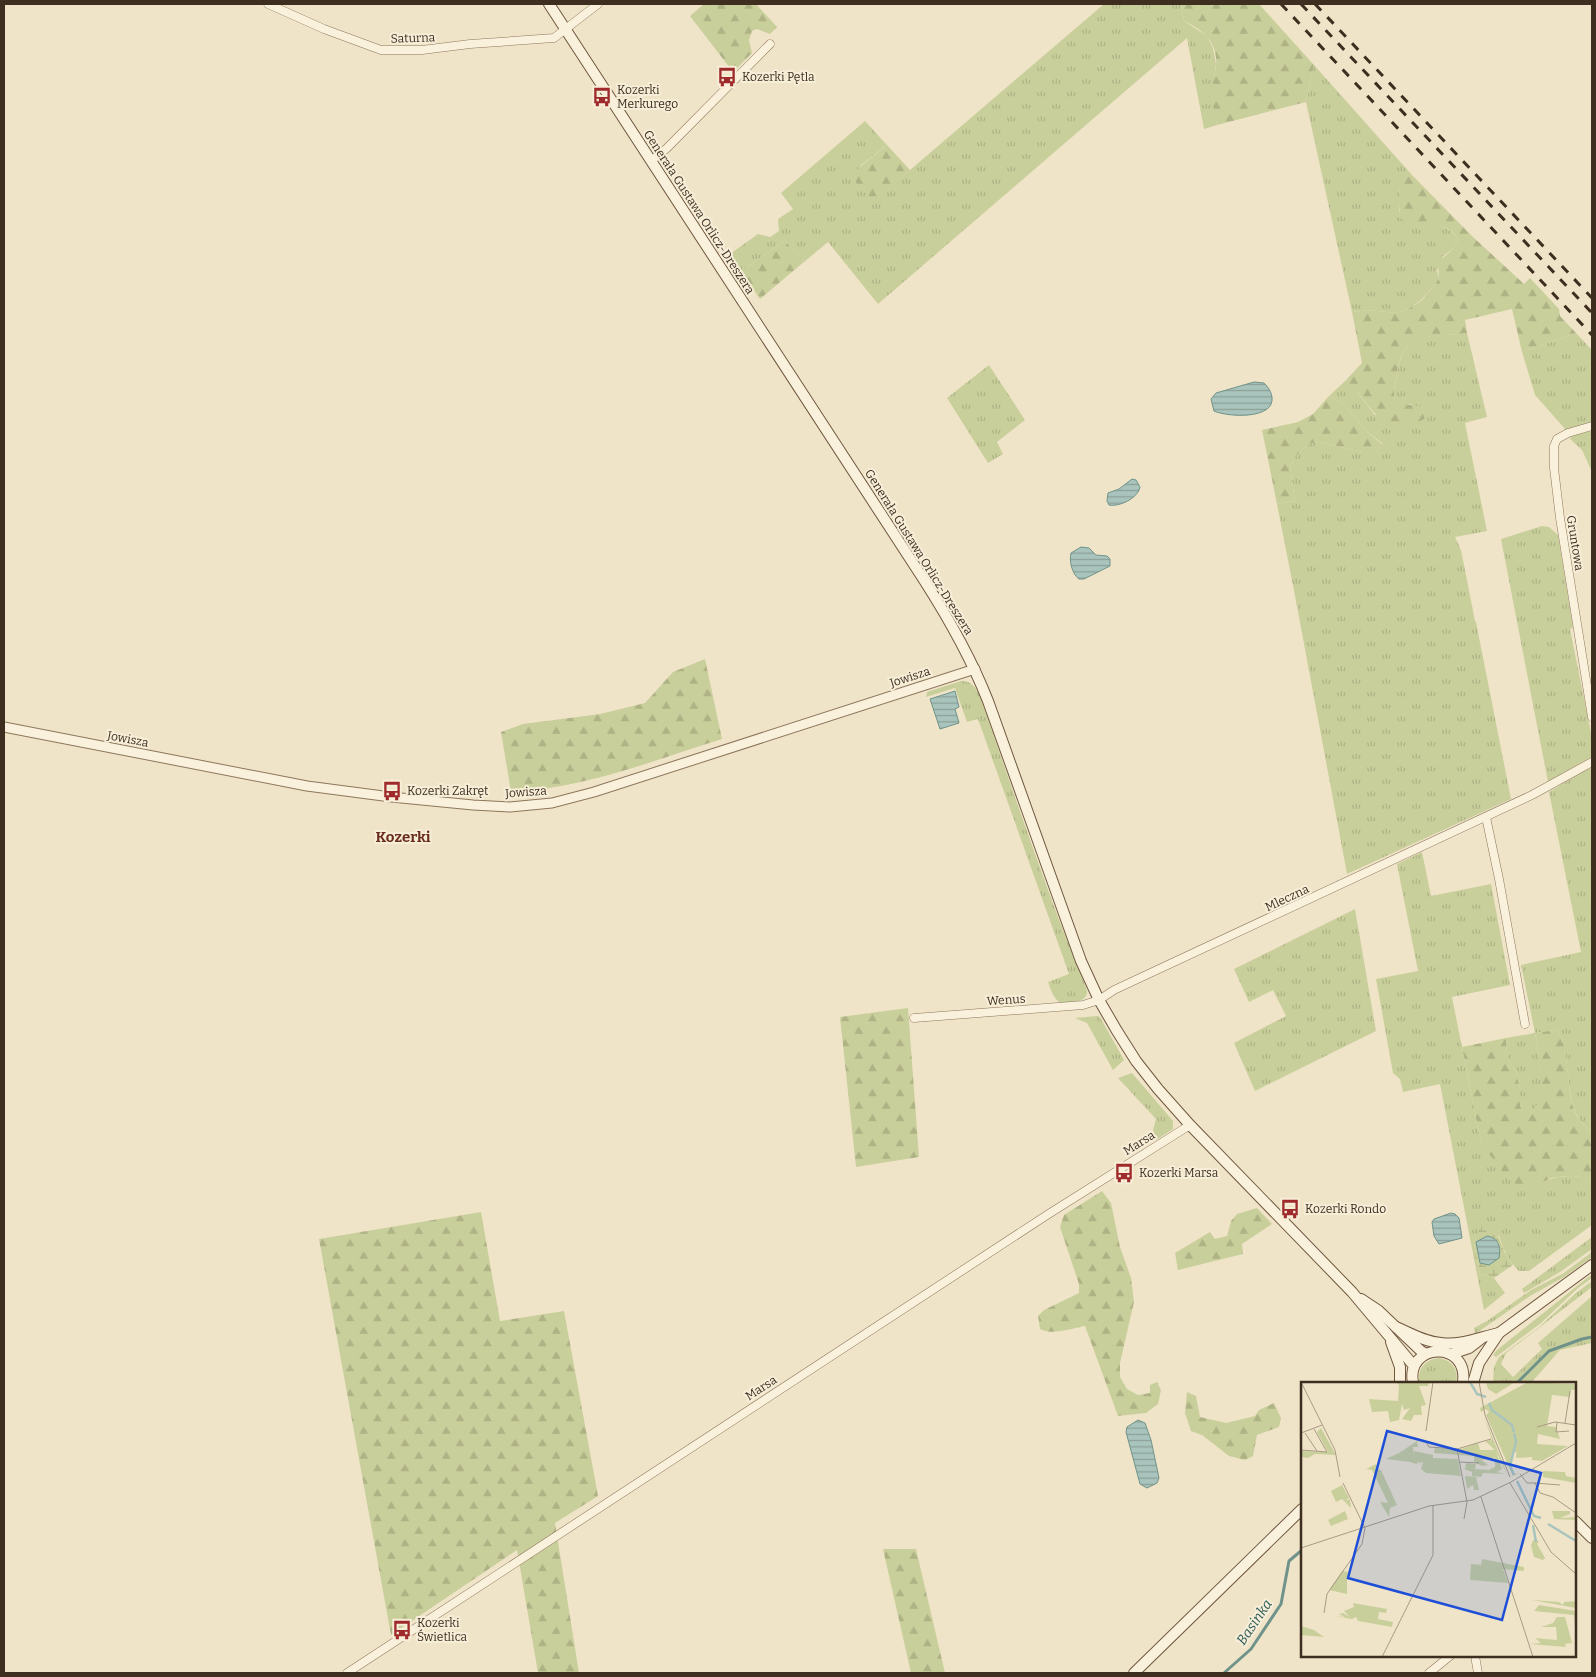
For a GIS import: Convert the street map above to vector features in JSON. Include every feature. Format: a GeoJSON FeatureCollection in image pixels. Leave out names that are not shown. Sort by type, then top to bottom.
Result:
{"type":"FeatureCollection","features":[{"type":"Feature","properties":{"kind":"main road","name":"Generała Gustawa Orlicz-Dreszera"},"geometry":{"type":"LineString","coordinates":[[549,4],[956,632],[988,700],[1081,961],[1099,1000],[1136,1061],[1190,1125],[1352,1292],[1379,1311],[1414,1366]]}},
{"type":"Feature","properties":{"kind":"main road"},"geometry":{"type":"LineString","coordinates":[[1400,1382],[1400,1367],[1392,1331],[1441,1344],[1452,1344],[1499,1333],[1592,1265]]}},
{"type":"Feature","properties":{"kind":"main road","name":"Generała Gustawa Orlicz-Dreszera"},"geometry":{"type":"LineString","coordinates":[[1392,1331],[1426,1354]]}},
{"type":"Feature","properties":{"kind":"main road"},"geometry":{"type":"LineString","coordinates":[[1473,1382],[1479,1364],[1499,1333]]}},
{"type":"Feature","properties":{"kind":"main road"},"geometry":{"type":"LineString","coordinates":[[1451,1354],[1469,1348],[1485,1336]]}},
{"type":"Feature","properties":{"kind":"main road"},"geometry":{"type":"LineString","coordinates":[[1464,1379],[1466,1367],[1478,1355],[1491,1347]]}},
{"type":"Feature","properties":{"kind":"main road"},"geometry":{"type":"LineString","coordinates":[[1413,1382],[1412,1372],[1414,1366],[1419,1359],[1434,1351],[1451,1354],[1460,1363],[1464,1379]]}},
{"type":"Feature","properties":{"kind":"main road"},"geometry":{"type":"LineString","coordinates":[[1134,1673],[1301,1510]]}},
{"type":"Feature","properties":{"kind":"main road"},"geometry":{"type":"LineString","coordinates":[[1576,1522],[1592,1538]]}},
{"type":"Feature","properties":{"kind":"street","name":"Saturna"},"geometry":{"type":"LineString","coordinates":[[268,4],[324,29],[381,50],[422,50],[470,44],[554,38],[598,4]]}},
{"type":"Feature","properties":{"kind":"street"},"geometry":{"type":"LineString","coordinates":[[651,161],[667,148],[770,44]]}},
{"type":"Feature","properties":{"kind":"street","name":"Gruntowa"},"geometry":{"type":"LineString","coordinates":[[1592,426],[1568,433],[1557,439],[1554,446],[1554,468],[1560,518],[1592,717]]}},
{"type":"Feature","properties":{"kind":"street","name":"Jowisza"},"geometry":{"type":"LineString","coordinates":[[4,727],[307,786],[473,806],[510,807],[552,803],[594,792],[975,669]]}},
{"type":"Feature","properties":{"kind":"street","name":"Mleczna"},"geometry":{"type":"LineString","coordinates":[[1099,1000],[1114,990],[1532,795],[1592,762]]}},
{"type":"Feature","properties":{"kind":"street"},"geometry":{"type":"LineString","coordinates":[[1486,817],[1526,1024]]}},
{"type":"Feature","properties":{"kind":"street","name":"Wenus"},"geometry":{"type":"LineString","coordinates":[[914,1018],[1083,1006],[1099,1000]]}},
{"type":"Feature","properties":{"kind":"street","name":"Marsa"},"geometry":{"type":"LineString","coordinates":[[347,1673],[1056,1210],[1190,1125]]}},
{"type":"Feature","properties":{"kind":"street"},"geometry":{"type":"LineString","coordinates":[[1429,1673],[1449,1657]]}},
{"type":"Feature","properties":{"kind":"street"},"geometry":{"type":"LineString","coordinates":[[1475,1657],[1478,1673]]}},
{"type":"Feature","properties":{"kind":"green space"},"geometry":{"type":"Polygon","coordinates":[[[704,4],[756,4],[777,27],[770,34],[757,29],[752,31],[749,40],[752,53],[733,72],[690,16],[704,4]]]}},
{"type":"Feature","properties":{"kind":"green space"},"geometry":{"type":"Polygon","coordinates":[[[1104,4],[1181,4],[1184,21],[1207,36],[1213,48],[1216,64],[1212,94],[1217,125],[1204,129],[1187,38],[878,304],[828,242],[804,262],[785,241],[741,271],[730,254],[758,234],[770,237],[779,231],[778,219],[793,209],[781,193],[865,121],[887,145],[860,166],[875,200],[1104,4]]]}},
{"type":"Feature","properties":{"kind":"green space"},"geometry":{"type":"Polygon","coordinates":[[[1181,4],[1259,4],[1314,65],[1306,102],[1217,125],[1212,91],[1216,66],[1215,50],[1203,33],[1184,21],[1181,4]]]}},
{"type":"Feature","properties":{"kind":"green space"},"geometry":{"type":"Polygon","coordinates":[[[1314,65],[1412,175],[1402,182],[1399,192],[1399,211],[1407,222],[1435,225],[1448,229],[1458,239],[1453,249],[1443,256],[1437,271],[1439,277],[1435,285],[1420,301],[1408,309],[1396,313],[1369,310],[1352,312],[1306,102],[1314,65]]]}},
{"type":"Feature","properties":{"kind":"green space"},"geometry":{"type":"Polygon","coordinates":[[[887,145],[910,170],[875,201],[858,187],[853,175],[887,145]]]}},
{"type":"Feature","properties":{"kind":"green space"},"geometry":{"type":"Polygon","coordinates":[[[1412,175],[1473,237],[1524,284],[1530,278],[1559,309],[1560,316],[1576,333],[1522,352],[1512,309],[1465,320],[1467,333],[1422,338],[1406,349],[1400,360],[1394,387],[1394,397],[1395,400],[1402,403],[1427,407],[1424,419],[1403,426],[1394,425],[1379,417],[1346,380],[1362,363],[1352,312],[1369,310],[1396,313],[1408,309],[1421,301],[1435,285],[1439,277],[1438,262],[1453,249],[1458,239],[1453,233],[1440,226],[1415,224],[1401,219],[1400,185],[1412,175]]]}},
{"type":"Feature","properties":{"kind":"green space"},"geometry":{"type":"Polygon","coordinates":[[[785,241],[804,262],[760,299],[741,271],[785,241]]]}},
{"type":"Feature","properties":{"kind":"green space"},"geometry":{"type":"Polygon","coordinates":[[[1467,333],[1487,417],[1465,423],[1487,531],[1455,537],[1461,550],[1511,799],[1347,874],[1277,504],[1295,501],[1290,466],[1301,450],[1309,444],[1319,442],[1363,452],[1376,452],[1383,444],[1365,430],[1345,405],[1329,396],[1346,380],[1375,415],[1413,404],[1402,405],[1394,397],[1397,374],[1406,349],[1413,342],[1422,338],[1467,333]]]}},
{"type":"Feature","properties":{"kind":"green space"},"geometry":{"type":"Polygon","coordinates":[[[1576,333],[1592,350],[1592,423],[1566,430],[1535,395],[1522,352],[1576,333]]]}},
{"type":"Feature","properties":{"kind":"green space"},"geometry":{"type":"Polygon","coordinates":[[[989,365],[1025,420],[997,442],[1003,454],[988,463],[947,398],[989,365]]]}},
{"type":"Feature","properties":{"kind":"green space"},"geometry":{"type":"Polygon","coordinates":[[[1329,396],[1345,405],[1365,430],[1383,445],[1376,452],[1363,452],[1319,442],[1309,444],[1301,450],[1290,466],[1295,501],[1277,504],[1262,430],[1298,422],[1313,414],[1329,396]]]}},
{"type":"Feature","properties":{"kind":"green space"},"geometry":{"type":"Polygon","coordinates":[[[1592,431],[1592,472],[1582,450],[1570,439],[1572,436],[1592,431]]]}},
{"type":"Feature","properties":{"kind":"green space"},"geometry":{"type":"Polygon","coordinates":[[[1542,526],[1549,527],[1558,535],[1573,628],[1570,629],[1592,738],[1591,757],[1548,782],[1501,539],[1542,526]]]}},
{"type":"Feature","properties":{"kind":"green space"},"geometry":{"type":"Polygon","coordinates":[[[705,659],[722,739],[591,779],[538,790],[511,792],[501,732],[523,724],[600,714],[645,703],[673,672],[705,659]]]}},
{"type":"Feature","properties":{"kind":"green space"},"geometry":{"type":"Polygon","coordinates":[[[961,681],[973,685],[980,696],[1044,878],[1087,992],[1086,997],[1081,1000],[1068,1004],[1060,1003],[1055,998],[1049,985],[1048,982],[1069,974],[978,719],[967,722],[955,688],[926,697],[927,692],[961,681]]]}},
{"type":"Feature","properties":{"kind":"green space"},"geometry":{"type":"Polygon","coordinates":[[[1592,768],[1592,1131],[1582,1122],[1575,1110],[1571,1097],[1562,1040],[1556,1030],[1535,1033],[1521,965],[1581,952],[1549,792],[1592,768]]]}},
{"type":"Feature","properties":{"kind":"green space"},"geometry":{"type":"Polygon","coordinates":[[[1422,852],[1431,896],[1491,884],[1510,985],[1452,997],[1481,1143],[1489,1153],[1531,1188],[1553,1178],[1576,1176],[1592,1179],[1592,1225],[1529,1271],[1519,1271],[1515,1267],[1502,1246],[1499,1236],[1480,1232],[1474,1243],[1480,1274],[1494,1278],[1505,1293],[1484,1310],[1440,1084],[1403,1092],[1400,1079],[1393,1073],[1376,979],[1418,971],[1397,864],[1422,852]]]}},
{"type":"Feature","properties":{"kind":"green space"},"geometry":{"type":"Polygon","coordinates":[[[1355,909],[1376,1031],[1255,1091],[1234,1043],[1286,1016],[1273,990],[1249,1002],[1234,969],[1355,909]]]}},
{"type":"Feature","properties":{"kind":"green space"},"geometry":{"type":"Polygon","coordinates":[[[908,1008],[919,1157],[856,1167],[840,1017],[908,1008]]]}},
{"type":"Feature","properties":{"kind":"green space"},"geometry":{"type":"Polygon","coordinates":[[[1100,1017],[1124,1060],[1113,1070],[1087,1023],[1075,1018],[1100,1017]]]}},
{"type":"Feature","properties":{"kind":"green space"},"geometry":{"type":"Polygon","coordinates":[[[1556,1030],[1562,1040],[1566,1053],[1571,1097],[1575,1111],[1581,1122],[1592,1131],[1592,1179],[1575,1176],[1551,1178],[1531,1188],[1523,1189],[1509,1180],[1481,1143],[1462,1047],[1506,1038],[1507,1055],[1510,1064],[1516,1072],[1520,1089],[1520,1105],[1523,1114],[1531,1114],[1536,1106],[1541,1086],[1535,1033],[1556,1030]]]}},
{"type":"Feature","properties":{"kind":"green space"},"geometry":{"type":"Polygon","coordinates":[[[1535,1033],[1541,1075],[1540,1097],[1537,1106],[1531,1114],[1523,1114],[1516,1072],[1510,1064],[1507,1055],[1506,1038],[1535,1033]]]}},
{"type":"Feature","properties":{"kind":"green space"},"geometry":{"type":"Polygon","coordinates":[[[1132,1073],[1173,1121],[1173,1129],[1156,1140],[1153,1130],[1156,1119],[1118,1078],[1132,1073]]]}},
{"type":"Feature","properties":{"kind":"green space"},"geometry":{"type":"Polygon","coordinates":[[[1102,1191],[1111,1203],[1120,1247],[1131,1278],[1134,1302],[1120,1363],[1120,1377],[1127,1389],[1138,1395],[1150,1393],[1150,1385],[1157,1382],[1161,1390],[1158,1404],[1146,1413],[1118,1416],[1085,1326],[1057,1332],[1040,1329],[1038,1316],[1044,1310],[1079,1293],[1079,1284],[1060,1227],[1064,1215],[1102,1191]]]}},
{"type":"Feature","properties":{"kind":"green space"},"geometry":{"type":"Polygon","coordinates":[[[1257,1208],[1272,1224],[1242,1244],[1243,1254],[1178,1270],[1175,1253],[1210,1232],[1215,1239],[1227,1236],[1231,1221],[1237,1214],[1257,1208]]]}},
{"type":"Feature","properties":{"kind":"green space"},"geometry":{"type":"Polygon","coordinates":[[[481,1212],[500,1321],[564,1311],[598,1496],[555,1523],[579,1673],[538,1673],[517,1550],[391,1635],[319,1239],[481,1212]]]}},
{"type":"Feature","properties":{"kind":"green space"},"geometry":{"type":"Polygon","coordinates":[[[1487,1224],[1494,1227],[1505,1253],[1513,1265],[1494,1278],[1480,1274],[1474,1243],[1476,1234],[1480,1232],[1482,1225],[1487,1224]]]}},
{"type":"Feature","properties":{"kind":"green space"},"geometry":{"type":"Polygon","coordinates":[[[1592,1237],[1592,1249],[1560,1272],[1524,1293],[1522,1289],[1592,1237]]]}},
{"type":"Feature","properties":{"kind":"green space"},"geometry":{"type":"Polygon","coordinates":[[[1592,1252],[1592,1257],[1564,1277],[1530,1296],[1475,1334],[1474,1328],[1531,1290],[1564,1273],[1592,1252]]]}},
{"type":"Feature","properties":{"kind":"green space"},"geometry":{"type":"Polygon","coordinates":[[[1592,1274],[1592,1278],[1578,1288],[1541,1323],[1496,1357],[1493,1355],[1497,1350],[1592,1274]]]}},
{"type":"Feature","properties":{"kind":"green space"},"geometry":{"type":"Polygon","coordinates":[[[1592,1281],[1592,1287],[1506,1353],[1501,1364],[1513,1377],[1542,1349],[1538,1343],[1592,1296],[1592,1343],[1560,1350],[1532,1382],[1493,1382],[1494,1367],[1499,1357],[1538,1328],[1592,1281]]]}},
{"type":"Feature","properties":{"kind":"green space"},"geometry":{"type":"Polygon","coordinates":[[[1440,1358],[1448,1361],[1454,1367],[1456,1382],[1419,1382],[1419,1373],[1423,1366],[1430,1360],[1440,1358]]]}},
{"type":"Feature","properties":{"kind":"green space"},"geometry":{"type":"Polygon","coordinates":[[[1187,1392],[1196,1396],[1200,1417],[1226,1423],[1255,1416],[1259,1410],[1274,1403],[1281,1418],[1279,1427],[1257,1435],[1253,1456],[1245,1460],[1229,1456],[1202,1435],[1191,1431],[1185,1413],[1187,1392]]]}},
{"type":"Feature","properties":{"kind":"green space"},"geometry":{"type":"Polygon","coordinates":[[[883,1549],[916,1549],[945,1673],[911,1673],[883,1549]]]}},
{"type":"Feature","properties":{"kind":"water"},"geometry":{"type":"Polygon","coordinates":[[[1254,382],[1264,383],[1271,393],[1271,404],[1266,410],[1249,415],[1229,415],[1214,411],[1211,399],[1216,393],[1254,382]]]}},
{"type":"Feature","properties":{"kind":"water"},"geometry":{"type":"Polygon","coordinates":[[[1132,479],[1136,480],[1140,487],[1136,495],[1118,505],[1109,505],[1107,501],[1108,493],[1119,489],[1132,479]]]}},
{"type":"Feature","properties":{"kind":"water"},"geometry":{"type":"Polygon","coordinates":[[[1081,547],[1089,548],[1096,555],[1107,556],[1110,559],[1110,566],[1084,579],[1079,579],[1073,571],[1070,556],[1071,553],[1081,547]]]}},
{"type":"Feature","properties":{"kind":"water"},"geometry":{"type":"Polygon","coordinates":[[[955,691],[959,707],[955,709],[959,723],[940,729],[930,699],[955,691]]]}},
{"type":"Feature","properties":{"kind":"water"},"geometry":{"type":"Polygon","coordinates":[[[1451,1213],[1459,1218],[1462,1238],[1439,1244],[1434,1236],[1432,1222],[1434,1219],[1451,1213]]]}},
{"type":"Feature","properties":{"kind":"water"},"geometry":{"type":"Polygon","coordinates":[[[1487,1236],[1497,1241],[1500,1250],[1499,1258],[1489,1265],[1480,1263],[1476,1242],[1487,1236]]]}},
{"type":"Feature","properties":{"kind":"water"},"geometry":{"type":"Polygon","coordinates":[[[1138,1420],[1145,1423],[1151,1440],[1159,1478],[1157,1483],[1147,1488],[1140,1484],[1126,1432],[1127,1427],[1138,1420]]]}},
{"type":"Feature","properties":{"kind":"waterway","name":"Basinka"},"geometry":{"type":"LineString","coordinates":[[1518,1382],[1549,1351],[1592,1337]]}},
{"type":"Feature","properties":{"kind":"waterway","name":"Basinka"},"geometry":{"type":"LineString","coordinates":[[1224,1673],[1251,1649],[1281,1604],[1289,1561],[1301,1551]]}},
{"type":"Feature","properties":{"kind":"railway"},"geometry":{"type":"LineString","coordinates":[[1281,4],[1592,335]]}},
{"type":"Feature","properties":{"kind":"railway"},"geometry":{"type":"LineString","coordinates":[[1301,4],[1592,313]]}},
{"type":"Feature","properties":{"kind":"railway"},"geometry":{"type":"LineString","coordinates":[[1315,4],[1592,298]]}},
{"type":"Feature","properties":{"kind":"place","name":"Kozerki Pętla"},"geometry":{"type":"Point","coordinates":[727,77]}},
{"type":"Feature","properties":{"kind":"place","name":"Kozerki Merkurego"},"geometry":{"type":"Point","coordinates":[602,97]}},
{"type":"Feature","properties":{"kind":"place","name":"Kozerki Zakręt"},"geometry":{"type":"Point","coordinates":[392,791]}},
{"type":"Feature","properties":{"kind":"place","name":"Kozerki Marsa"},"geometry":{"type":"Point","coordinates":[1124,1173]}},
{"type":"Feature","properties":{"kind":"place","name":"Kozerki Rondo"},"geometry":{"type":"Point","coordinates":[1290,1209]}},
{"type":"Feature","properties":{"kind":"place","name":"Kozerki Świetlica"},"geometry":{"type":"Point","coordinates":[402,1630]}},
{"type":"Feature","properties":{"kind":"district","name":"Kozerki"},"geometry":{"type":"Point","coordinates":[403,837]}}]}
